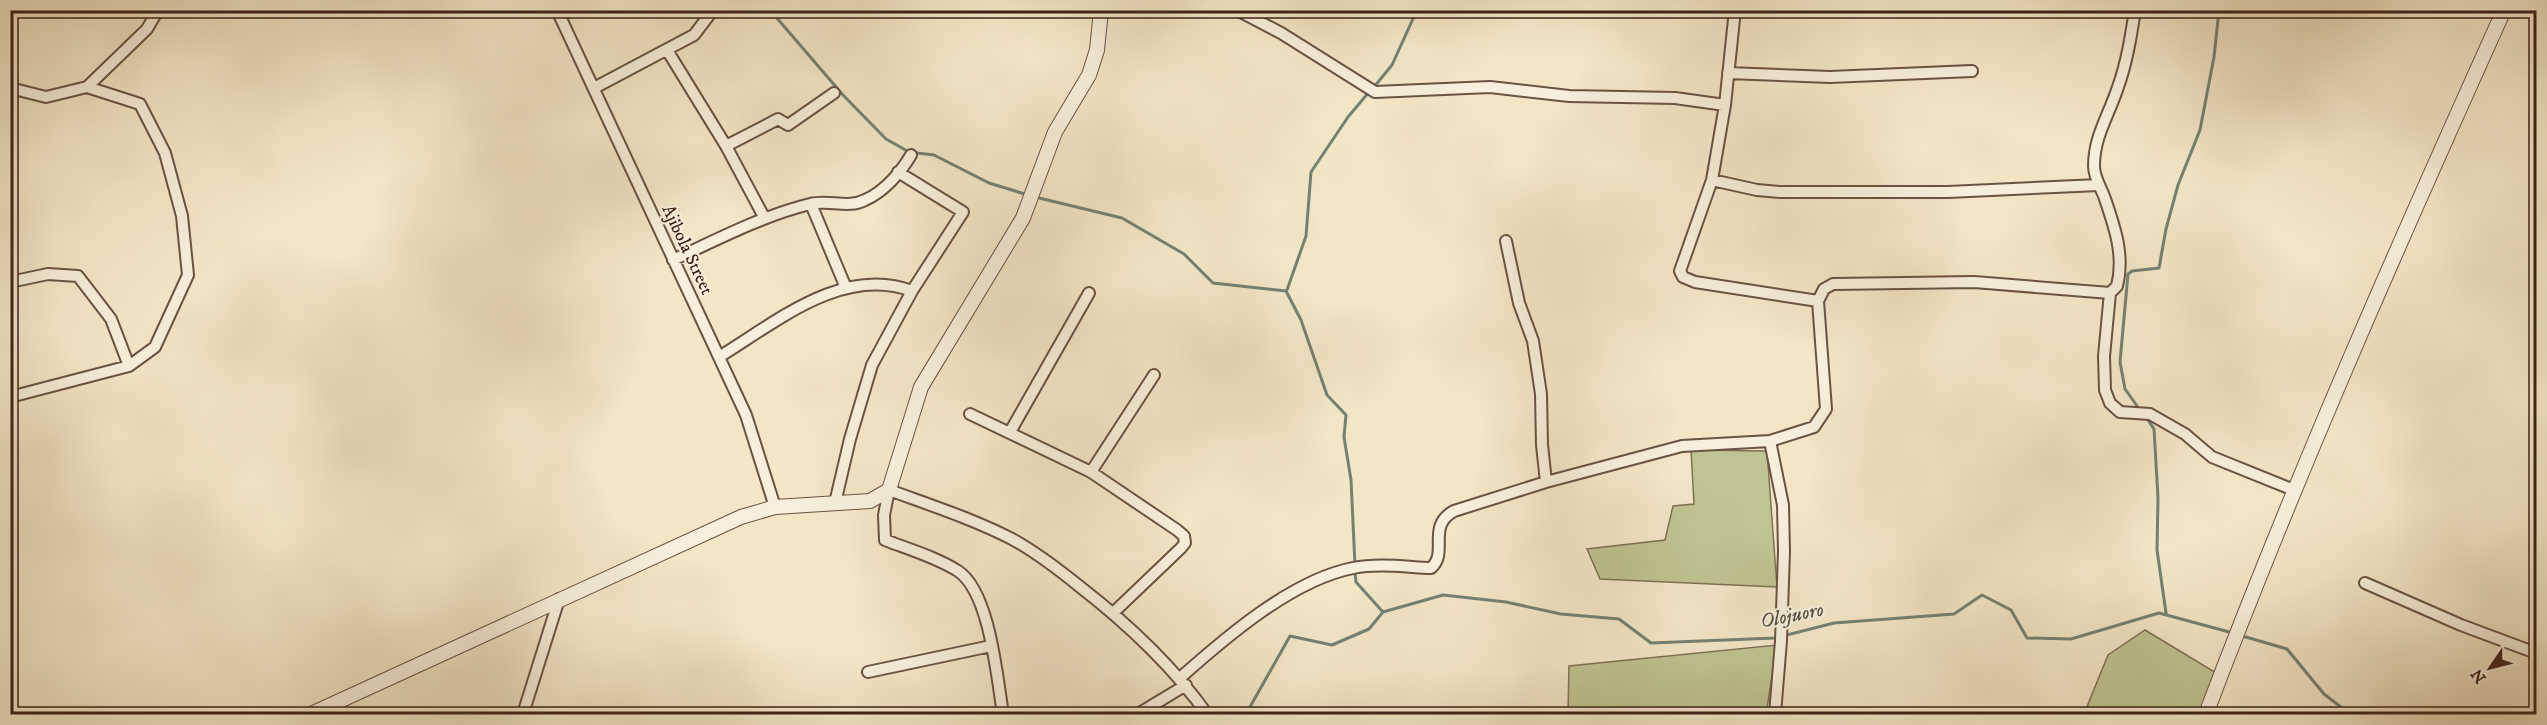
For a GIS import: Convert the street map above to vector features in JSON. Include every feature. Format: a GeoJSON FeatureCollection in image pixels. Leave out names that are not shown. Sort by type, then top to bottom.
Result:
{"type":"FeatureCollection","features":[{"type":"Feature","properties":{"kind":"street"},"geometry":{"type":"LineString","coordinates":[[10,88],[46,97],[87,87],[147,29],[158,10]]}},
{"type":"Feature","properties":{"kind":"street","name":"Ajibola Street"},"geometry":{"type":"LineString","coordinates":[[557,10],[754,435],[776,507]]}},
{"type":"Feature","properties":{"kind":"street"},"geometry":{"type":"LineString","coordinates":[[594,88],[694,35],[710,14],[708,10]]}},
{"type":"Feature","properties":{"kind":"street"},"geometry":{"type":"LineString","coordinates":[[1002,714],[985,618],[968,580],[957,571],[885,540],[884,516],[889,489],[921,387],[1011,238],[1032,196],[1055,132],[1089,75],[1094,62],[1101,10]]}},
{"type":"Feature","properties":{"kind":"street"},"geometry":{"type":"LineString","coordinates":[[1237,10],[1281,33],[1371,90],[1490,87],[1569,96],[1675,98],[1725,105]]}},
{"type":"Feature","properties":{"kind":"street"},"geometry":{"type":"LineString","coordinates":[[2135,10],[2128,53],[2118,89],[2097,135],[2094,168],[2115,227],[2120,255],[2117,286],[2109,293],[2104,356],[2105,390],[2110,403],[2120,412],[2150,414],[2185,434],[2212,457],[2294,490]]}},
{"type":"Feature","properties":{"kind":"street"},"geometry":{"type":"LineString","coordinates":[[2206,714],[2340,378],[2504,10]]}},
{"type":"Feature","properties":{"kind":"street"},"geometry":{"type":"LineString","coordinates":[[1733,11],[1725,105],[1712,180],[1680,271],[1683,278],[1695,282],[1818,301]]}},
{"type":"Feature","properties":{"kind":"street"},"geometry":{"type":"LineString","coordinates":[[668,50],[726,146],[764,217]]}},
{"type":"Feature","properties":{"kind":"street"},"geometry":{"type":"LineString","coordinates":[[1728,73],[1830,77],[1972,72]]}},
{"type":"Feature","properties":{"kind":"street"},"geometry":{"type":"LineString","coordinates":[[10,398],[129,366],[154,347],[188,275],[182,216],[165,153],[140,104],[87,87]]}},
{"type":"Feature","properties":{"kind":"street"},"geometry":{"type":"LineString","coordinates":[[726,146],[778,119],[789,125],[834,93]]}},
{"type":"Feature","properties":{"kind":"street"},"geometry":{"type":"LineString","coordinates":[[673,260],[764,217],[811,204],[857,203],[876,194],[911,155]]}},
{"type":"Feature","properties":{"kind":"street"},"geometry":{"type":"LineString","coordinates":[[835,503],[867,375],[912,291],[963,212],[898,172]]}},
{"type":"Feature","properties":{"kind":"street"},"geometry":{"type":"LineString","coordinates":[[1712,180],[1757,190],[1780,192],[1948,192],[2099,185]]}},
{"type":"Feature","properties":{"kind":"street"},"geometry":{"type":"LineString","coordinates":[[811,204],[846,288]]}},
{"type":"Feature","properties":{"kind":"street"},"geometry":{"type":"LineString","coordinates":[[1506,241],[1518,303],[1533,341],[1541,394],[1542,445],[1546,482]]}},
{"type":"Feature","properties":{"kind":"street"},"geometry":{"type":"LineString","coordinates":[[10,282],[48,274],[78,276],[111,319],[129,366]]}},
{"type":"Feature","properties":{"kind":"street"},"geometry":{"type":"LineString","coordinates":[[1138,714],[1183,682],[1226,639],[1293,592],[1322,577],[1364,567],[1431,568],[1437,561],[1440,523],[1443,516],[1454,511],[1546,482],[1683,446],[1770,441],[1814,427],[1826,409],[1818,301],[1824,289],[1839,284],[1974,282],[2109,293]]}},
{"type":"Feature","properties":{"kind":"street"},"geometry":{"type":"LineString","coordinates":[[719,357],[795,309],[846,288],[880,283],[893,284],[912,291]]}},
{"type":"Feature","properties":{"kind":"street"},"geometry":{"type":"LineString","coordinates":[[1010,432],[1089,293]]}},
{"type":"Feature","properties":{"kind":"street"},"geometry":{"type":"LineString","coordinates":[[1091,472],[1154,375]]}},
{"type":"Feature","properties":{"kind":"street"},"geometry":{"type":"LineString","coordinates":[[970,414],[1091,472],[1184,536],[1185,543],[1113,613]]}},
{"type":"Feature","properties":{"kind":"street"},"geometry":{"type":"LineString","coordinates":[[1770,441],[1783,505],[1782,620],[1775,714]]}},
{"type":"Feature","properties":{"kind":"street"},"geometry":{"type":"LineString","coordinates":[[311,714],[741,516],[776,507],[870,501],[889,489]]}},
{"type":"Feature","properties":{"kind":"street"},"geometry":{"type":"LineString","coordinates":[[889,489],[1013,540],[1053,566],[1145,641],[1183,682],[1207,714]]}},
{"type":"Feature","properties":{"kind":"street"},"geometry":{"type":"LineString","coordinates":[[2365,583],[2461,625],[2536,653]]}},
{"type":"Feature","properties":{"kind":"street"},"geometry":{"type":"LineString","coordinates":[[523,714],[559,599]]}},
{"type":"Feature","properties":{"kind":"street"},"geometry":{"type":"LineString","coordinates":[[868,672],[991,646]]}},
{"type":"Feature","properties":{"kind":"green space"},"geometry":{"type":"Polygon","coordinates":[[[1691,450],[1767,451],[1777,587],[1600,579],[1587,549],[1665,540],[1673,506],[1694,504],[1691,450]]]}},
{"type":"Feature","properties":{"kind":"green space"},"geometry":{"type":"Polygon","coordinates":[[[2145,630],[2218,674],[2202,714],[2084,714],[2108,655],[2145,630]]]}},
{"type":"Feature","properties":{"kind":"green space"},"geometry":{"type":"Polygon","coordinates":[[[1777,645],[1766,714],[1568,714],[1569,666],[1777,645]]]}},
{"type":"Feature","properties":{"kind":"waterway"},"geometry":{"type":"LineString","coordinates":[[770,10],[843,95],[886,139],[909,152],[934,155],[989,183],[1028,195]]}},
{"type":"Feature","properties":{"kind":"waterway"},"geometry":{"type":"LineString","coordinates":[[1374,87],[1392,65],[1417,10]]}},
{"type":"Feature","properties":{"kind":"waterway"},"geometry":{"type":"LineString","coordinates":[[2140,410],[2125,389],[2120,362],[2128,274],[2132,271],[2159,268],[2166,229],[2178,185],[2200,130],[2214,57],[2219,10]]}},
{"type":"Feature","properties":{"kind":"waterway"},"geometry":{"type":"LineString","coordinates":[[1287,290],[1306,236],[1311,172],[1348,117],[1369,92]]}},
{"type":"Feature","properties":{"kind":"waterway"},"geometry":{"type":"LineString","coordinates":[[1035,197],[1122,218],[1184,254],[1213,283],[1286,291],[1301,320],[1327,395],[1346,415],[1344,437],[1351,480],[1355,565]]}},
{"type":"Feature","properties":{"kind":"waterway"},"geometry":{"type":"LineString","coordinates":[[2146,417],[2154,429],[2158,498],[2157,550],[2166,613]]}},
{"type":"Feature","properties":{"kind":"waterway"},"geometry":{"type":"LineString","coordinates":[[1355,572],[1356,582],[1383,612]]}},
{"type":"Feature","properties":{"kind":"waterway","name":"Olojuoro"},"geometry":{"type":"LineString","coordinates":[[1246,714],[1290,636],[1332,645],[1369,629],[1383,612],[1443,595],[1506,602],[1561,614],[1619,619],[1651,643],[1775,638],[1834,623],[1954,614],[1982,595],[2011,610],[2027,638],[2071,639],[2159,613],[2233,633]]}},
{"type":"Feature","properties":{"kind":"waterway","name":"Olojuoro"},"geometry":{"type":"LineString","coordinates":[[2239,635],[2287,649],[2324,694],[2350,714]]}}]}
